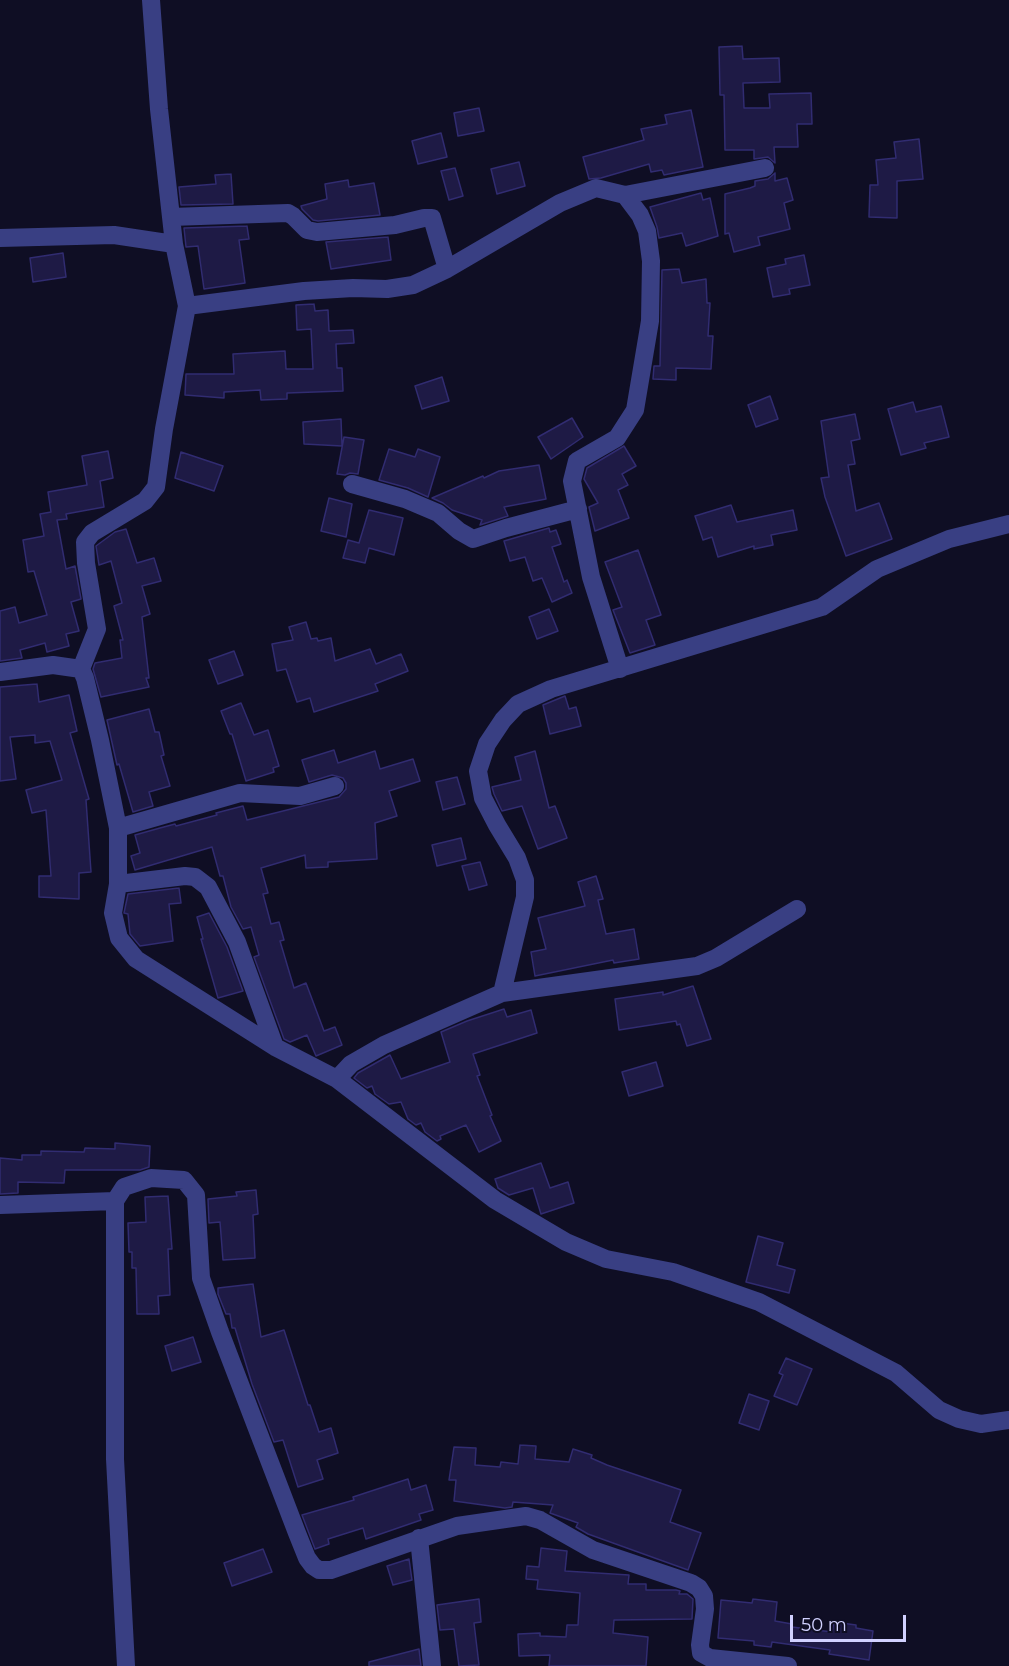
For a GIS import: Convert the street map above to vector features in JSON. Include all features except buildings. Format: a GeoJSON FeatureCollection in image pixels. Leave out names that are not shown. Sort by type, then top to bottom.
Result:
{"type":"FeatureCollection","features":[{"type":"Feature","properties":{"kind":"street"},"geometry":{"type":"LineString","coordinates":[[151,0],[159,109],[174,244],[187,306],[164,429],[156,487],[145,501],[93,533],[85,542],[86,563],[97,629],[81,669],[100,740],[118,828],[118,884],[113,913],[119,938],[136,959],[275,1047],[337,1079],[495,1200],[566,1242],[606,1259],[674,1272],[759,1302],[896,1373],[939,1410],[959,1419],[981,1424],[1009,1420]]}},
{"type":"Feature","properties":{"kind":"street"},"geometry":{"type":"LineString","coordinates":[[187,306],[304,291],[353,288],[387,289],[413,285],[447,269],[560,203],[596,188],[625,195],[765,168]]}},
{"type":"Feature","properties":{"kind":"street"},"geometry":{"type":"LineString","coordinates":[[620,669],[591,577],[572,481],[578,461],[617,438],[635,410],[650,321],[651,261],[647,231],[640,216],[625,195]]}},
{"type":"Feature","properties":{"kind":"street"},"geometry":{"type":"LineString","coordinates":[[171,218],[288,213],[307,230],[317,232],[395,225],[432,218],[447,269]]}},
{"type":"Feature","properties":{"kind":"street"},"geometry":{"type":"LineString","coordinates":[[0,238],[114,235],[174,244]]}},
{"type":"Feature","properties":{"kind":"street"},"geometry":{"type":"LineString","coordinates":[[352,484],[405,499],[438,513],[459,531],[473,539],[578,509]]}},
{"type":"Feature","properties":{"kind":"street"},"geometry":{"type":"LineString","coordinates":[[502,993],[525,897],[525,880],[517,858],[483,798],[478,771],[487,744],[503,720],[518,704],[551,690],[822,607],[877,569],[949,539],[1009,524]]}},
{"type":"Feature","properties":{"kind":"street"},"geometry":{"type":"LineString","coordinates":[[0,672],[53,665],[81,669]]}},
{"type":"Feature","properties":{"kind":"street"},"geometry":{"type":"LineString","coordinates":[[118,828],[240,793],[300,796],[335,786]]}},
{"type":"Feature","properties":{"kind":"street"},"geometry":{"type":"LineString","coordinates":[[118,884],[185,876],[195,877],[208,886],[237,942],[275,1047]]}},
{"type":"Feature","properties":{"kind":"street"},"geometry":{"type":"LineString","coordinates":[[337,1079],[351,1064],[384,1045],[502,993],[697,966],[716,958],[797,909]]}},
{"type":"Feature","properties":{"kind":"street"},"geometry":{"type":"LineString","coordinates":[[126,1666],[115,1459],[115,1201],[124,1187],[151,1178],[184,1180],[196,1196],[201,1278],[307,1558],[319,1570],[331,1570],[457,1526],[526,1516],[540,1520],[593,1550],[691,1583],[699,1588],[704,1596],[705,1609],[696,1660],[710,1658],[788,1666]]}},
{"type":"Feature","properties":{"kind":"street"},"geometry":{"type":"LineString","coordinates":[[0,1205],[115,1201]]}},
{"type":"Feature","properties":{"kind":"street"},"geometry":{"type":"LineString","coordinates":[[419,1538],[432,1666]]}}]}
